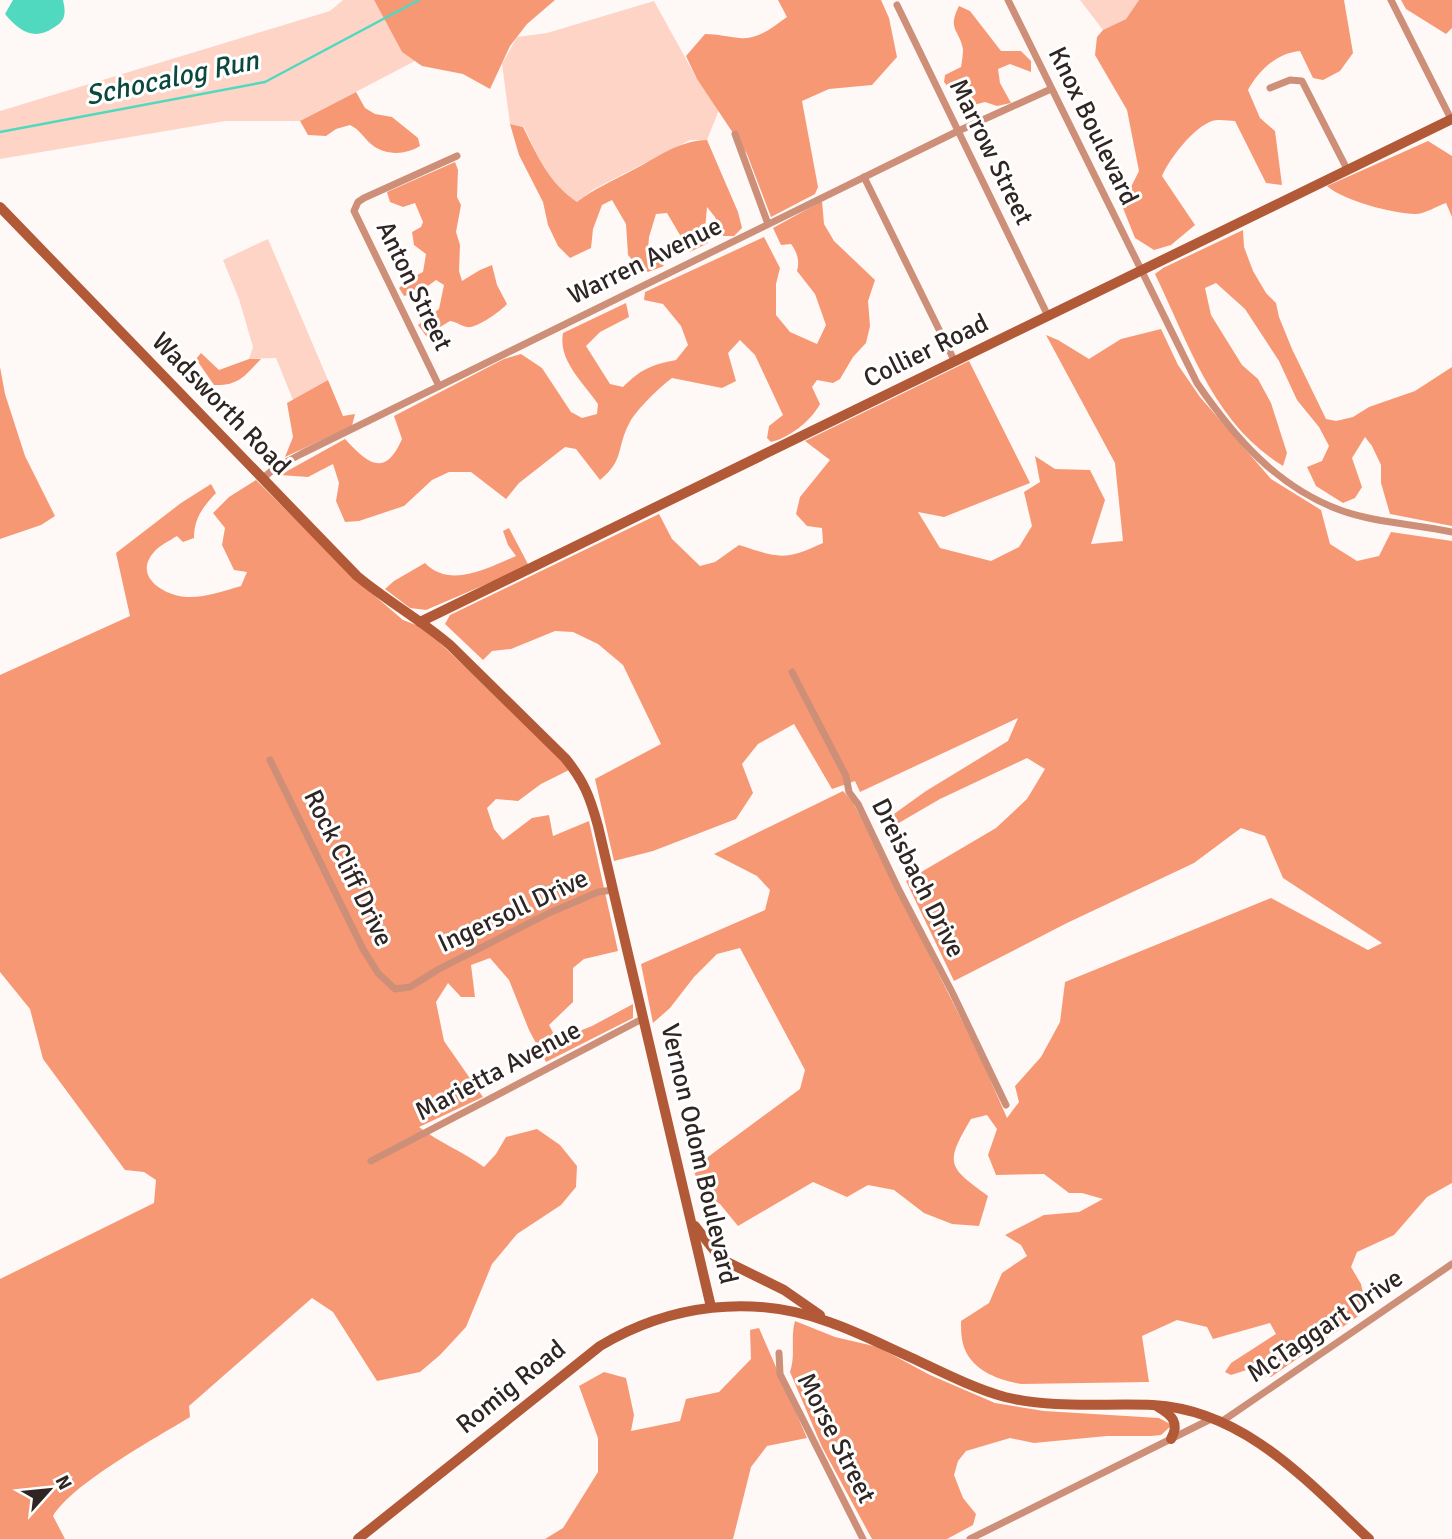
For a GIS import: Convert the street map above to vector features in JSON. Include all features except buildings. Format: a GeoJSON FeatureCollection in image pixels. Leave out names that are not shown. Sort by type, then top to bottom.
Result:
{"type":"FeatureCollection","features":[{"type":"Feature","properties":{"kind":"main road","name":"Collier Road"},"geometry":{"type":"LineString","coordinates":[[420,622],[1452,119]]}},
{"type":"Feature","properties":{"kind":"main road","name":"Wadsworth Road"},"geometry":{"type":"LineString","coordinates":[[0,207],[357,576],[420,622]]}},
{"type":"Feature","properties":{"kind":"main road","name":"Vernon Odom Boulevard"},"geometry":{"type":"LineString","coordinates":[[420,622],[450,645],[489,682],[578,774],[591,799],[712,1307],[782,1309],[829,1322],[965,1383],[1003,1396],[1054,1403],[1156,1405],[1195,1412],[1258,1441],[1280,1457],[1369,1539]]}},
{"type":"Feature","properties":{"kind":"main road"},"geometry":{"type":"LineString","coordinates":[[692,1221],[721,1259],[784,1290],[829,1322]]}},
{"type":"Feature","properties":{"kind":"main road","name":"Romig Road"},"geometry":{"type":"LineString","coordinates":[[358,1539],[596,1349],[646,1323],[712,1307]]}},
{"type":"Feature","properties":{"kind":"main road"},"geometry":{"type":"LineString","coordinates":[[1156,1405],[1169,1413],[1175,1422],[1171,1439]]}},
{"type":"Feature","properties":{"kind":"street","name":"Knox Boulevard"},"geometry":{"type":"LineString","coordinates":[[1008,0],[1197,383],[1235,435],[1258,459],[1303,492],[1340,510],[1452,532]]}},
{"type":"Feature","properties":{"kind":"street"},"geometry":{"type":"LineString","coordinates":[[1391,0],[1452,119]]}},
{"type":"Feature","properties":{"kind":"street","name":"Marrow Street"},"geometry":{"type":"LineString","coordinates":[[897,5],[1048,316]]}},
{"type":"Feature","properties":{"kind":"street"},"geometry":{"type":"LineString","coordinates":[[1270,88],[1290,80],[1302,81],[1347,169]]}},
{"type":"Feature","properties":{"kind":"street","name":"Warren Avenue"},"geometry":{"type":"LineString","coordinates":[[262,479],[275,468],[301,454],[864,177],[1051,89]]}},
{"type":"Feature","properties":{"kind":"street"},"geometry":{"type":"LineString","coordinates":[[735,134],[768,224]]}},
{"type":"Feature","properties":{"kind":"street","name":"Anton Street"},"geometry":{"type":"LineString","coordinates":[[439,386],[354,211],[364,198],[457,156]]}},
{"type":"Feature","properties":{"kind":"street"},"geometry":{"type":"LineString","coordinates":[[864,177],[955,362]]}},
{"type":"Feature","properties":{"kind":"street","name":"Dreisbach Drive"},"geometry":{"type":"LineString","coordinates":[[792,672],[846,776],[849,792],[858,804],[953,993],[1006,1105]]}},
{"type":"Feature","properties":{"kind":"street","name":"Rock Cliff Drive"},"geometry":{"type":"LineString","coordinates":[[270,760],[363,949],[378,973],[395,989]]}},
{"type":"Feature","properties":{"kind":"street","name":"Ingersoll Drive"},"geometry":{"type":"LineString","coordinates":[[395,989],[410,987],[439,969],[550,913],[598,892],[613,890]]}},
{"type":"Feature","properties":{"kind":"street","name":"Marietta Avenue"},"geometry":{"type":"LineString","coordinates":[[371,1161],[644,1018]]}},
{"type":"Feature","properties":{"kind":"street","name":"McTaggart Drive"},"geometry":{"type":"LineString","coordinates":[[970,1539],[1171,1439],[1217,1420],[1452,1264]]}},
{"type":"Feature","properties":{"kind":"street","name":"Morse Street"},"geometry":{"type":"LineString","coordinates":[[779,1353],[780,1374],[863,1539]]}},
{"type":"Feature","properties":{"kind":"shaded area"},"geometry":{"type":"Polygon","coordinates":[[[13,0],[63,0],[64,16],[46,32],[33,34],[21,29],[5,14],[13,0]]]}},
{"type":"Feature","properties":{"kind":"shaded area"},"geometry":{"type":"Polygon","coordinates":[[[343,0],[374,0],[402,52],[415,61],[300,121],[225,121],[0,159],[0,111],[330,11],[343,0]]]}},
{"type":"Feature","properties":{"kind":"shaded area"},"geometry":{"type":"Polygon","coordinates":[[[374,0],[555,0],[527,24],[510,46],[490,89],[463,74],[422,66],[402,52],[374,0]]]}},
{"type":"Feature","properties":{"kind":"shaded area"},"geometry":{"type":"Polygon","coordinates":[[[778,0],[881,0],[889,18],[897,57],[872,85],[829,89],[802,101],[818,187],[815,194],[771,217],[747,154],[697,79],[686,56],[705,34],[747,38],[771,29],[787,17],[778,0]]]}},
{"type":"Feature","properties":{"kind":"shaded area"},"geometry":{"type":"Polygon","coordinates":[[[1080,0],[1139,0],[1126,19],[1103,30],[1080,0]]]}},
{"type":"Feature","properties":{"kind":"shaded area"},"geometry":{"type":"Polygon","coordinates":[[[1139,0],[1344,0],[1353,53],[1340,71],[1323,80],[1313,78],[1300,51],[1292,52],[1263,69],[1248,90],[1260,118],[1275,131],[1282,185],[1266,183],[1235,121],[1212,121],[1190,137],[1162,176],[1195,225],[1171,245],[1154,250],[1135,238],[1123,208],[1139,171],[1127,110],[1095,55],[1097,37],[1103,30],[1126,19],[1139,0]]]}},
{"type":"Feature","properties":{"kind":"shaded area"},"geometry":{"type":"Polygon","coordinates":[[[1401,0],[1452,0],[1452,28],[1446,34],[1406,9],[1401,0]]]}},
{"type":"Feature","properties":{"kind":"shaded area"},"geometry":{"type":"Polygon","coordinates":[[[654,1],[697,79],[719,110],[707,140],[690,140],[594,189],[577,202],[552,178],[524,127],[510,124],[502,64],[517,37],[547,33],[654,1]]]}},
{"type":"Feature","properties":{"kind":"shaded area"},"geometry":{"type":"Polygon","coordinates":[[[959,6],[970,11],[1001,51],[1021,51],[1031,61],[1031,72],[1010,64],[998,69],[1000,83],[1011,103],[997,106],[985,102],[959,109],[956,95],[961,87],[949,88],[944,82],[945,75],[961,67],[963,49],[954,25],[959,6]]]}},
{"type":"Feature","properties":{"kind":"shaded area"},"geometry":{"type":"Polygon","coordinates":[[[356,92],[365,108],[375,114],[392,117],[418,138],[420,146],[402,152],[383,151],[350,125],[336,129],[326,136],[308,135],[300,121],[356,92]]]}},
{"type":"Feature","properties":{"kind":"shaded area"},"geometry":{"type":"Polygon","coordinates":[[[510,124],[523,127],[552,178],[577,202],[667,151],[686,143],[707,140],[738,212],[742,228],[734,236],[723,236],[715,217],[707,207],[705,230],[708,243],[690,252],[667,213],[656,214],[648,250],[664,266],[648,272],[628,255],[626,224],[612,200],[602,205],[593,229],[591,248],[570,258],[558,246],[548,225],[543,202],[519,155],[510,124]]]}},
{"type":"Feature","properties":{"kind":"shaded area"},"geometry":{"type":"Polygon","coordinates":[[[1428,141],[1452,156],[1452,217],[1446,203],[1423,213],[1406,213],[1356,201],[1327,186],[1428,141]]]}},
{"type":"Feature","properties":{"kind":"shaded area"},"geometry":{"type":"Polygon","coordinates":[[[455,162],[458,170],[457,197],[461,205],[456,232],[460,245],[459,271],[462,281],[492,265],[497,285],[507,304],[476,325],[467,327],[450,321],[435,330],[431,337],[427,337],[418,325],[439,309],[444,285],[436,280],[420,292],[404,296],[399,288],[423,272],[426,254],[414,245],[412,232],[421,227],[423,222],[415,203],[403,207],[390,202],[387,192],[455,162]]]}},
{"type":"Feature","properties":{"kind":"shaded area"},"geometry":{"type":"Polygon","coordinates":[[[822,201],[824,224],[834,241],[875,280],[868,301],[870,326],[866,343],[853,357],[840,379],[833,383],[817,380],[812,387],[820,404],[805,422],[785,437],[771,442],[767,438],[769,426],[783,415],[755,355],[740,340],[728,353],[736,381],[722,388],[672,378],[649,398],[633,417],[617,459],[600,480],[576,449],[565,447],[519,483],[506,499],[471,472],[449,472],[432,480],[404,506],[359,521],[345,522],[336,501],[339,483],[333,464],[308,477],[280,475],[345,439],[361,455],[376,463],[383,463],[396,451],[402,439],[394,416],[504,359],[521,354],[542,368],[571,412],[582,418],[597,414],[598,404],[564,353],[563,333],[626,303],[629,317],[600,332],[586,346],[610,384],[623,387],[647,369],[676,360],[688,345],[681,326],[663,304],[644,300],[645,292],[764,237],[780,268],[776,284],[776,315],[790,332],[817,344],[826,325],[815,294],[797,271],[798,260],[793,247],[791,244],[781,245],[773,228],[822,201]]]}},
{"type":"Feature","properties":{"kind":"shaded area"},"geometry":{"type":"Polygon","coordinates":[[[1243,230],[1244,247],[1253,271],[1266,293],[1276,303],[1292,349],[1326,419],[1336,421],[1353,417],[1369,407],[1415,391],[1452,367],[1452,526],[1390,514],[1381,483],[1381,465],[1365,437],[1352,458],[1362,487],[1355,498],[1343,503],[1316,486],[1307,467],[1322,461],[1329,446],[1319,427],[1297,400],[1279,361],[1245,309],[1216,283],[1205,288],[1211,315],[1242,365],[1258,379],[1271,403],[1287,453],[1283,466],[1238,428],[1221,405],[1192,354],[1155,274],[1243,230]]]}},
{"type":"Feature","properties":{"kind":"shaded area"},"geometry":{"type":"Polygon","coordinates":[[[268,239],[328,380],[293,400],[276,358],[249,359],[253,347],[239,299],[223,260],[268,239]]]}},
{"type":"Feature","properties":{"kind":"shaded area"},"geometry":{"type":"Polygon","coordinates":[[[1161,329],[1178,365],[1200,397],[1271,479],[1321,510],[1330,544],[1357,561],[1379,556],[1391,532],[1452,541],[1452,1183],[1427,1197],[1394,1235],[1357,1252],[1351,1267],[1361,1284],[1367,1310],[1271,1377],[1263,1376],[1259,1366],[1231,1375],[1225,1372],[1231,1363],[1276,1334],[1270,1323],[1213,1339],[1207,1327],[1177,1320],[1142,1336],[1149,1382],[1021,1384],[994,1376],[972,1361],[963,1344],[961,1321],[989,1303],[1002,1273],[1027,1256],[1021,1245],[1005,1235],[1044,1215],[1079,1212],[1103,1199],[1082,1193],[1069,1193],[1044,1174],[996,1175],[988,1155],[997,1129],[987,1115],[971,1119],[954,1155],[954,1164],[958,1171],[988,1196],[979,1226],[952,1224],[924,1213],[894,1190],[868,1185],[847,1197],[813,1182],[738,1226],[720,1204],[702,1195],[693,1168],[800,1089],[805,1070],[740,948],[717,954],[694,977],[670,1008],[653,1023],[641,964],[765,910],[770,890],[757,876],[714,854],[843,791],[853,802],[982,1061],[1007,1118],[1019,1102],[1015,1086],[1041,1057],[1060,1022],[1065,982],[1271,898],[1368,950],[1382,943],[1283,878],[1265,836],[1241,828],[1194,863],[1067,923],[954,981],[906,881],[996,828],[1027,799],[1045,769],[1027,758],[940,799],[897,824],[880,824],[926,791],[1008,741],[1018,718],[860,792],[855,781],[832,789],[794,724],[758,744],[742,764],[753,793],[736,819],[653,851],[614,861],[595,779],[661,744],[623,665],[598,644],[573,632],[555,631],[511,649],[492,651],[483,660],[445,624],[450,615],[659,514],[672,539],[700,566],[715,562],[739,545],[781,556],[799,553],[823,543],[822,528],[807,526],[796,514],[800,497],[830,460],[805,441],[969,361],[1030,483],[944,517],[918,512],[940,548],[991,561],[1019,547],[1032,526],[1024,492],[1040,482],[1035,456],[1055,469],[1090,470],[1105,500],[1091,544],[1123,541],[1115,463],[1046,335],[1089,359],[1121,339],[1161,329]]]}},
{"type":"Feature","properties":{"kind":"shaded area"},"geometry":{"type":"Polygon","coordinates":[[[201,353],[219,370],[249,359],[261,359],[246,375],[236,381],[214,385],[196,359],[201,353]]]}},
{"type":"Feature","properties":{"kind":"shaded area"},"geometry":{"type":"Polygon","coordinates":[[[0,367],[5,394],[25,456],[55,516],[41,525],[0,539],[0,367]]]}},
{"type":"Feature","properties":{"kind":"shaded area"},"geometry":{"type":"Polygon","coordinates":[[[328,380],[343,416],[355,414],[352,426],[285,457],[293,437],[287,403],[328,380]]]}},
{"type":"Feature","properties":{"kind":"shaded area"},"geometry":{"type":"Polygon","coordinates":[[[256,480],[362,585],[403,620],[424,628],[573,768],[541,784],[518,801],[496,799],[487,808],[494,829],[503,840],[532,818],[549,815],[553,836],[589,821],[618,951],[584,959],[573,968],[573,1002],[549,1025],[557,1040],[592,1026],[633,1004],[633,1018],[546,1062],[529,1030],[509,980],[490,958],[471,965],[475,997],[461,997],[448,983],[436,1002],[444,1041],[483,1097],[419,1127],[484,1167],[506,1137],[537,1129],[560,1145],[577,1166],[576,1187],[561,1205],[517,1234],[492,1264],[466,1327],[420,1372],[377,1381],[333,1312],[312,1298],[189,1406],[190,1417],[116,1462],[63,1503],[53,1516],[65,1539],[0,1539],[0,1279],[154,1203],[156,1180],[144,1172],[125,1170],[43,1059],[30,1009],[0,972],[0,675],[130,616],[116,553],[181,503],[211,484],[216,493],[200,513],[194,538],[183,542],[177,536],[156,550],[148,561],[149,577],[161,589],[187,597],[241,586],[247,572],[234,570],[222,545],[225,528],[213,513],[229,497],[256,480]]]}},
{"type":"Feature","properties":{"kind":"shaded area"},"geometry":{"type":"Polygon","coordinates":[[[509,528],[529,566],[426,610],[410,608],[385,589],[425,563],[435,571],[457,575],[469,574],[516,556],[503,531],[509,528]]]}},
{"type":"Feature","properties":{"kind":"shaded area"},"geometry":{"type":"Polygon","coordinates":[[[795,1321],[835,1337],[878,1347],[930,1375],[995,1403],[1044,1411],[1159,1418],[1172,1425],[1161,1435],[1107,1436],[1034,1443],[1010,1438],[966,1451],[958,1461],[954,1475],[963,1498],[976,1514],[973,1525],[947,1539],[872,1539],[822,1447],[790,1372],[795,1321]]]}},
{"type":"Feature","properties":{"kind":"shaded area"},"geometry":{"type":"Polygon","coordinates":[[[759,1328],[807,1438],[767,1446],[751,1467],[733,1539],[545,1539],[563,1528],[598,1472],[598,1438],[579,1386],[604,1372],[626,1378],[634,1415],[631,1431],[680,1421],[686,1399],[719,1392],[751,1359],[750,1330],[759,1328]]]}},
{"type":"Feature","properties":{"kind":"waterway","name":"Schocalog Run"},"geometry":{"type":"LineString","coordinates":[[0,132],[265,82],[419,0]]}}]}
